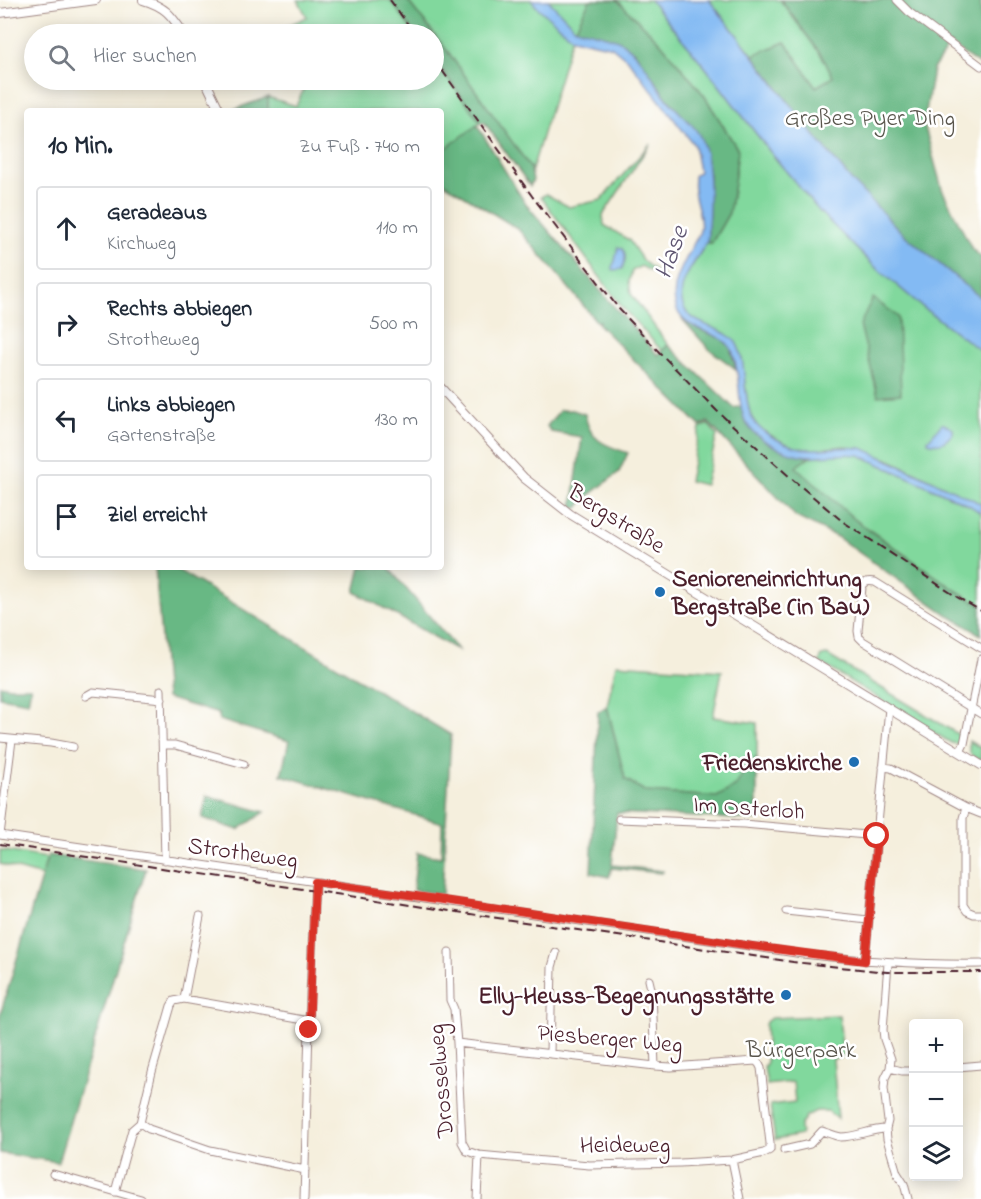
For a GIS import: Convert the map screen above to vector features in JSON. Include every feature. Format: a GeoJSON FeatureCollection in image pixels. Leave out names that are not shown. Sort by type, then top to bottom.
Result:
{"type":"FeatureCollection","features":[{"type":"Feature","properties":{"kind":"street"},"geometry":{"type":"LineString","coordinates":[[0,13],[96,0]]}},
{"type":"Feature","properties":{"kind":"street"},"geometry":{"type":"LineString","coordinates":[[143,0],[154,2],[171,14],[178,24]]}},
{"type":"Feature","properties":{"kind":"street"},"geometry":{"type":"LineString","coordinates":[[897,0],[909,12],[981,66]]}},
{"type":"Feature","properties":{"kind":"street"},"geometry":{"type":"LineString","coordinates":[[210,90],[219,108]]}},
{"type":"Feature","properties":{"kind":"street","name":"Bergstraße"},"geometry":{"type":"LineString","coordinates":[[444,391],[524,478],[570,514],[981,765]]}},
{"type":"Feature","properties":{"kind":"street"},"geometry":{"type":"LineString","coordinates":[[981,648],[875,582],[864,583],[859,637],[981,714]]}},
{"type":"Feature","properties":{"kind":"street"},"geometry":{"type":"LineString","coordinates":[[960,752],[964,744],[981,659]]}},
{"type":"Feature","properties":{"kind":"street"},"geometry":{"type":"LineString","coordinates":[[161,690],[165,860]]}},
{"type":"Feature","properties":{"kind":"street"},"geometry":{"type":"LineString","coordinates":[[86,696],[93,692],[162,699]]}},
{"type":"Feature","properties":{"kind":"street"},"geometry":{"type":"LineString","coordinates":[[865,961],[889,708]]}},
{"type":"Feature","properties":{"kind":"street"},"geometry":{"type":"LineString","coordinates":[[0,738],[73,747]]}},
{"type":"Feature","properties":{"kind":"street"},"geometry":{"type":"LineString","coordinates":[[0,835],[12,740]]}},
{"type":"Feature","properties":{"kind":"street"},"geometry":{"type":"LineString","coordinates":[[163,745],[174,745],[244,764]]}},
{"type":"Feature","properties":{"kind":"street"},"geometry":{"type":"LineString","coordinates":[[883,767],[891,768],[981,814]]}},
{"type":"Feature","properties":{"kind":"street"},"geometry":{"type":"LineString","coordinates":[[966,808],[963,818],[963,905],[967,911],[981,914]]}},
{"type":"Feature","properties":{"kind":"street","name":"Im Osterloh"},"geometry":{"type":"LineString","coordinates":[[619,819],[744,824],[877,836]]}},
{"type":"Feature","properties":{"kind":"street","name":"Strotheweg"},"geometry":{"type":"LineString","coordinates":[[0,835],[762,948],[888,963],[981,964]]}},
{"type":"Feature","properties":{"kind":"street"},"geometry":{"type":"LineString","coordinates":[[304,1199],[315,882]]}},
{"type":"Feature","properties":{"kind":"street"},"geometry":{"type":"LineString","coordinates":[[786,911],[868,920]]}},
{"type":"Feature","properties":{"kind":"street"},"geometry":{"type":"LineString","coordinates":[[184,999],[200,916]]}},
{"type":"Feature","properties":{"kind":"street","name":"Drosselweg"},"geometry":{"type":"LineString","coordinates":[[449,952],[450,1000],[454,1009],[457,1043],[462,1142],[467,1151],[478,1155],[477,1199]]}},
{"type":"Feature","properties":{"kind":"street"},"geometry":{"type":"LineString","coordinates":[[550,1053],[552,967],[556,953]]}},
{"type":"Feature","properties":{"kind":"street"},"geometry":{"type":"LineString","coordinates":[[888,963],[883,1030],[891,1059],[884,1088],[888,1121],[886,1139],[908,1199]]}},
{"type":"Feature","properties":{"kind":"street"},"geometry":{"type":"LineString","coordinates":[[649,980],[652,993],[655,1066]]}},
{"type":"Feature","properties":{"kind":"street"},"geometry":{"type":"LineString","coordinates":[[115,1192],[132,1130],[140,1123],[152,1072],[174,1001],[184,999],[309,1021]]}},
{"type":"Feature","properties":{"kind":"street","name":"Piesberger Weg"},"geometry":{"type":"LineString","coordinates":[[457,1043],[655,1066],[689,1066],[752,1060],[759,1064],[770,1150]]}},
{"type":"Feature","properties":{"kind":"street"},"geometry":{"type":"LineString","coordinates":[[963,1067],[981,1065]]}},
{"type":"Feature","properties":{"kind":"street"},"geometry":{"type":"LineString","coordinates":[[890,1068],[909,1071]]}},
{"type":"Feature","properties":{"kind":"street"},"geometry":{"type":"LineString","coordinates":[[140,1123],[149,1129],[210,1150],[305,1170]]}},
{"type":"Feature","properties":{"kind":"street"},"geometry":{"type":"LineString","coordinates":[[784,1150],[810,1144],[822,1131],[844,1137],[886,1130]]}},
{"type":"Feature","properties":{"kind":"street","name":"Heideweg"},"geometry":{"type":"LineString","coordinates":[[478,1155],[589,1165],[732,1160],[770,1150]]}},
{"type":"Feature","properties":{"kind":"street"},"geometry":{"type":"LineString","coordinates":[[732,1160],[740,1199]]}},
{"type":"Feature","properties":{"kind":"street"},"geometry":{"type":"LineString","coordinates":[[53,1174],[141,1199]]}},
{"type":"Feature","properties":{"kind":"green space"},"geometry":{"type":"Polygon","coordinates":[[[298,0],[390,0],[408,24],[292,24],[307,17],[298,0]]]}},
{"type":"Feature","properties":{"kind":"green space"},"geometry":{"type":"Polygon","coordinates":[[[390,0],[407,0],[426,24],[408,24],[390,0]]]}},
{"type":"Feature","properties":{"kind":"green space"},"geometry":{"type":"Polygon","coordinates":[[[407,0],[531,0],[572,37],[532,170],[444,47],[444,24],[426,24],[407,0]]]}},
{"type":"Feature","properties":{"kind":"green space"},"geometry":{"type":"Polygon","coordinates":[[[548,0],[590,0],[576,28],[548,0]]]}},
{"type":"Feature","properties":{"kind":"green space"},"geometry":{"type":"Polygon","coordinates":[[[590,0],[617,0],[660,42],[704,95],[738,150],[729,213],[711,244],[707,242],[709,174],[681,114],[666,97],[635,52],[576,28],[590,0]]]}},
{"type":"Feature","properties":{"kind":"green space"},"geometry":{"type":"Polygon","coordinates":[[[617,0],[650,0],[820,212],[873,265],[925,309],[981,351],[981,504],[888,459],[845,446],[810,450],[793,447],[759,428],[752,418],[748,405],[741,355],[725,333],[699,322],[686,313],[681,291],[684,279],[707,242],[711,244],[729,213],[738,150],[704,95],[660,42],[617,0]]]}},
{"type":"Feature","properties":{"kind":"green space"},"geometry":{"type":"Polygon","coordinates":[[[709,0],[780,0],[822,56],[833,77],[816,87],[785,42],[753,55],[709,0]]]}},
{"type":"Feature","properties":{"kind":"green space","name":"Großes Pyer Ding"},"geometry":{"type":"Polygon","coordinates":[[[781,0],[981,0],[981,66],[950,44],[933,69],[924,124],[942,189],[972,249],[981,257],[981,298],[902,233],[851,180],[753,55],[785,42],[816,87],[833,77],[822,56],[781,0]]]}},
{"type":"Feature","properties":{"kind":"green space"},"geometry":{"type":"Polygon","coordinates":[[[444,47],[530,167],[533,180],[530,186],[484,122],[481,123],[444,73],[444,47]]]}},
{"type":"Feature","properties":{"kind":"green space"},"geometry":{"type":"Polygon","coordinates":[[[444,73],[481,123],[444,150],[444,108],[268,108],[268,97],[296,106],[303,90],[444,90],[444,73]]]}},
{"type":"Feature","properties":{"kind":"green space"},"geometry":{"type":"Polygon","coordinates":[[[268,97],[268,108],[238,108],[268,97]]]}},
{"type":"Feature","properties":{"kind":"green space"},"geometry":{"type":"Polygon","coordinates":[[[477,125],[525,203],[658,355],[668,345],[734,408],[741,406],[745,422],[771,444],[791,453],[809,457],[796,467],[860,524],[981,605],[981,635],[948,615],[837,537],[796,517],[708,422],[700,426],[599,325],[599,321],[597,322],[518,229],[444,183],[444,150],[477,125]]]}},
{"type":"Feature","properties":{"kind":"green space"},"geometry":{"type":"Polygon","coordinates":[[[650,144],[603,215],[604,225],[629,240],[643,261],[666,279],[641,266],[632,271],[629,282],[631,294],[668,345],[662,351],[622,307],[541,197],[546,194],[569,207],[601,200],[650,144]]]}},
{"type":"Feature","properties":{"kind":"green space"},"geometry":{"type":"Polygon","coordinates":[[[873,298],[898,317],[901,394],[878,396],[860,325],[873,298]]]}},
{"type":"Feature","properties":{"kind":"green space"},"geometry":{"type":"Polygon","coordinates":[[[681,318],[698,329],[722,339],[730,347],[736,369],[709,349],[681,318]]]}},
{"type":"Feature","properties":{"kind":"green space"},"geometry":{"type":"Polygon","coordinates":[[[560,410],[573,410],[585,414],[594,436],[605,444],[628,453],[619,472],[585,499],[578,508],[572,508],[582,437],[551,432],[547,426],[560,410]]]}},
{"type":"Feature","properties":{"kind":"green space"},"geometry":{"type":"Polygon","coordinates":[[[708,424],[717,435],[705,485],[689,481],[700,428],[708,424]]]}},
{"type":"Feature","properties":{"kind":"green space"},"geometry":{"type":"Polygon","coordinates":[[[845,453],[859,455],[969,505],[981,513],[981,605],[957,591],[850,516],[795,467],[809,457],[845,453]]]}},
{"type":"Feature","properties":{"kind":"green space"},"geometry":{"type":"Polygon","coordinates":[[[155,570],[178,570],[451,735],[442,894],[413,890],[417,853],[441,857],[442,823],[281,775],[289,741],[219,720],[219,714],[166,698],[155,570]]]}},
{"type":"Feature","properties":{"kind":"green space"},"geometry":{"type":"Polygon","coordinates":[[[360,570],[391,570],[459,651],[355,592],[360,570]]]}},
{"type":"Feature","properties":{"kind":"green space"},"geometry":{"type":"Polygon","coordinates":[[[827,655],[961,736],[960,742],[951,743],[819,662],[822,656],[827,655]]]}},
{"type":"Feature","properties":{"kind":"green space"},"geometry":{"type":"Polygon","coordinates":[[[616,664],[722,671],[713,717],[757,723],[757,758],[750,760],[736,786],[717,797],[646,792],[625,779],[607,706],[616,664]]]}},
{"type":"Feature","properties":{"kind":"green space"},"geometry":{"type":"Polygon","coordinates":[[[0,685],[31,687],[28,702],[0,697],[0,685]]]}},
{"type":"Feature","properties":{"kind":"green space"},"geometry":{"type":"Polygon","coordinates":[[[607,706],[625,779],[646,792],[717,797],[736,786],[750,759],[757,758],[757,820],[617,813],[612,865],[663,871],[661,873],[612,868],[609,877],[591,873],[598,712],[607,706]]]}},
{"type":"Feature","properties":{"kind":"green space"},"geometry":{"type":"Polygon","coordinates":[[[969,741],[981,748],[981,761],[970,754],[969,741]]]}},
{"type":"Feature","properties":{"kind":"green space"},"geometry":{"type":"Polygon","coordinates":[[[207,796],[265,812],[238,830],[202,818],[207,796]]]}},
{"type":"Feature","properties":{"kind":"green space"},"geometry":{"type":"Polygon","coordinates":[[[0,850],[47,858],[42,876],[0,864],[0,850]]]}},
{"type":"Feature","properties":{"kind":"green space"},"geometry":{"type":"Polygon","coordinates":[[[48,855],[146,869],[58,1162],[0,1153],[0,1015],[48,855]]]}},
{"type":"Feature","properties":{"kind":"green space","name":"Bürgerpark"},"geometry":{"type":"Polygon","coordinates":[[[839,1015],[843,1057],[833,1059],[838,1119],[828,1111],[816,1111],[806,1116],[800,1126],[801,1135],[775,1140],[770,1105],[795,1102],[793,1082],[767,1085],[764,1067],[767,1062],[766,1022],[771,1018],[839,1015]]]}},
{"type":"Feature","properties":{"kind":"water"},"geometry":{"type":"Polygon","coordinates":[[[531,0],[548,0],[576,28],[610,37],[627,46],[639,58],[667,98],[692,125],[701,139],[709,177],[708,238],[689,270],[682,289],[682,302],[690,316],[735,341],[743,362],[749,408],[755,423],[777,440],[804,449],[862,448],[972,499],[981,504],[981,513],[969,505],[859,455],[815,456],[792,453],[765,441],[751,430],[742,412],[736,365],[730,347],[717,336],[684,320],[678,313],[675,303],[677,279],[701,225],[694,188],[694,176],[699,171],[694,145],[629,61],[612,47],[573,38],[531,0]]]}},
{"type":"Feature","properties":{"kind":"water"},"geometry":{"type":"Polygon","coordinates":[[[650,0],[709,0],[851,180],[902,233],[981,298],[981,351],[925,309],[873,265],[820,212],[650,0]]]}},
{"type":"Feature","properties":{"kind":"water"},"geometry":{"type":"Polygon","coordinates":[[[618,247],[625,253],[624,263],[622,269],[613,270],[612,267],[618,247]]]}},
{"type":"Feature","properties":{"kind":"water"},"geometry":{"type":"Polygon","coordinates":[[[942,424],[953,429],[953,433],[942,442],[936,444],[928,442],[928,440],[942,424]]]}},
{"type":"Feature","properties":{"kind":"railway"},"geometry":{"type":"LineString","coordinates":[[390,0],[408,24]]}},
{"type":"Feature","properties":{"kind":"railway"},"geometry":{"type":"LineString","coordinates":[[444,73],[532,196],[619,309],[717,411],[842,521],[981,611]]}},
{"type":"Feature","properties":{"kind":"railway"},"geometry":{"type":"LineString","coordinates":[[0,844],[793,962],[887,972],[981,972]]}},
{"type":"Feature","properties":{"kind":"place","name":"Senioreneinrichtung Bergstraße (in Bau)"},"geometry":{"type":"Point","coordinates":[660,592]}},
{"type":"Feature","properties":{"kind":"place","name":"Friedenskirche"},"geometry":{"type":"Point","coordinates":[854,762]}},
{"type":"Feature","properties":{"kind":"place","name":"Elly-Heuss-Begegnungsstätte"},"geometry":{"type":"Point","coordinates":[786,995]}},
{"type":"Feature","properties":{"kind":"route"},"geometry":{"type":"LineString","coordinates":[[309,1030],[315,882],[803,954],[865,961],[877,836]]}},
{"type":"Feature","properties":{"kind":"water label","name":"Hase"},"geometry":{"type":"Point","coordinates":[670,252]}}]}
